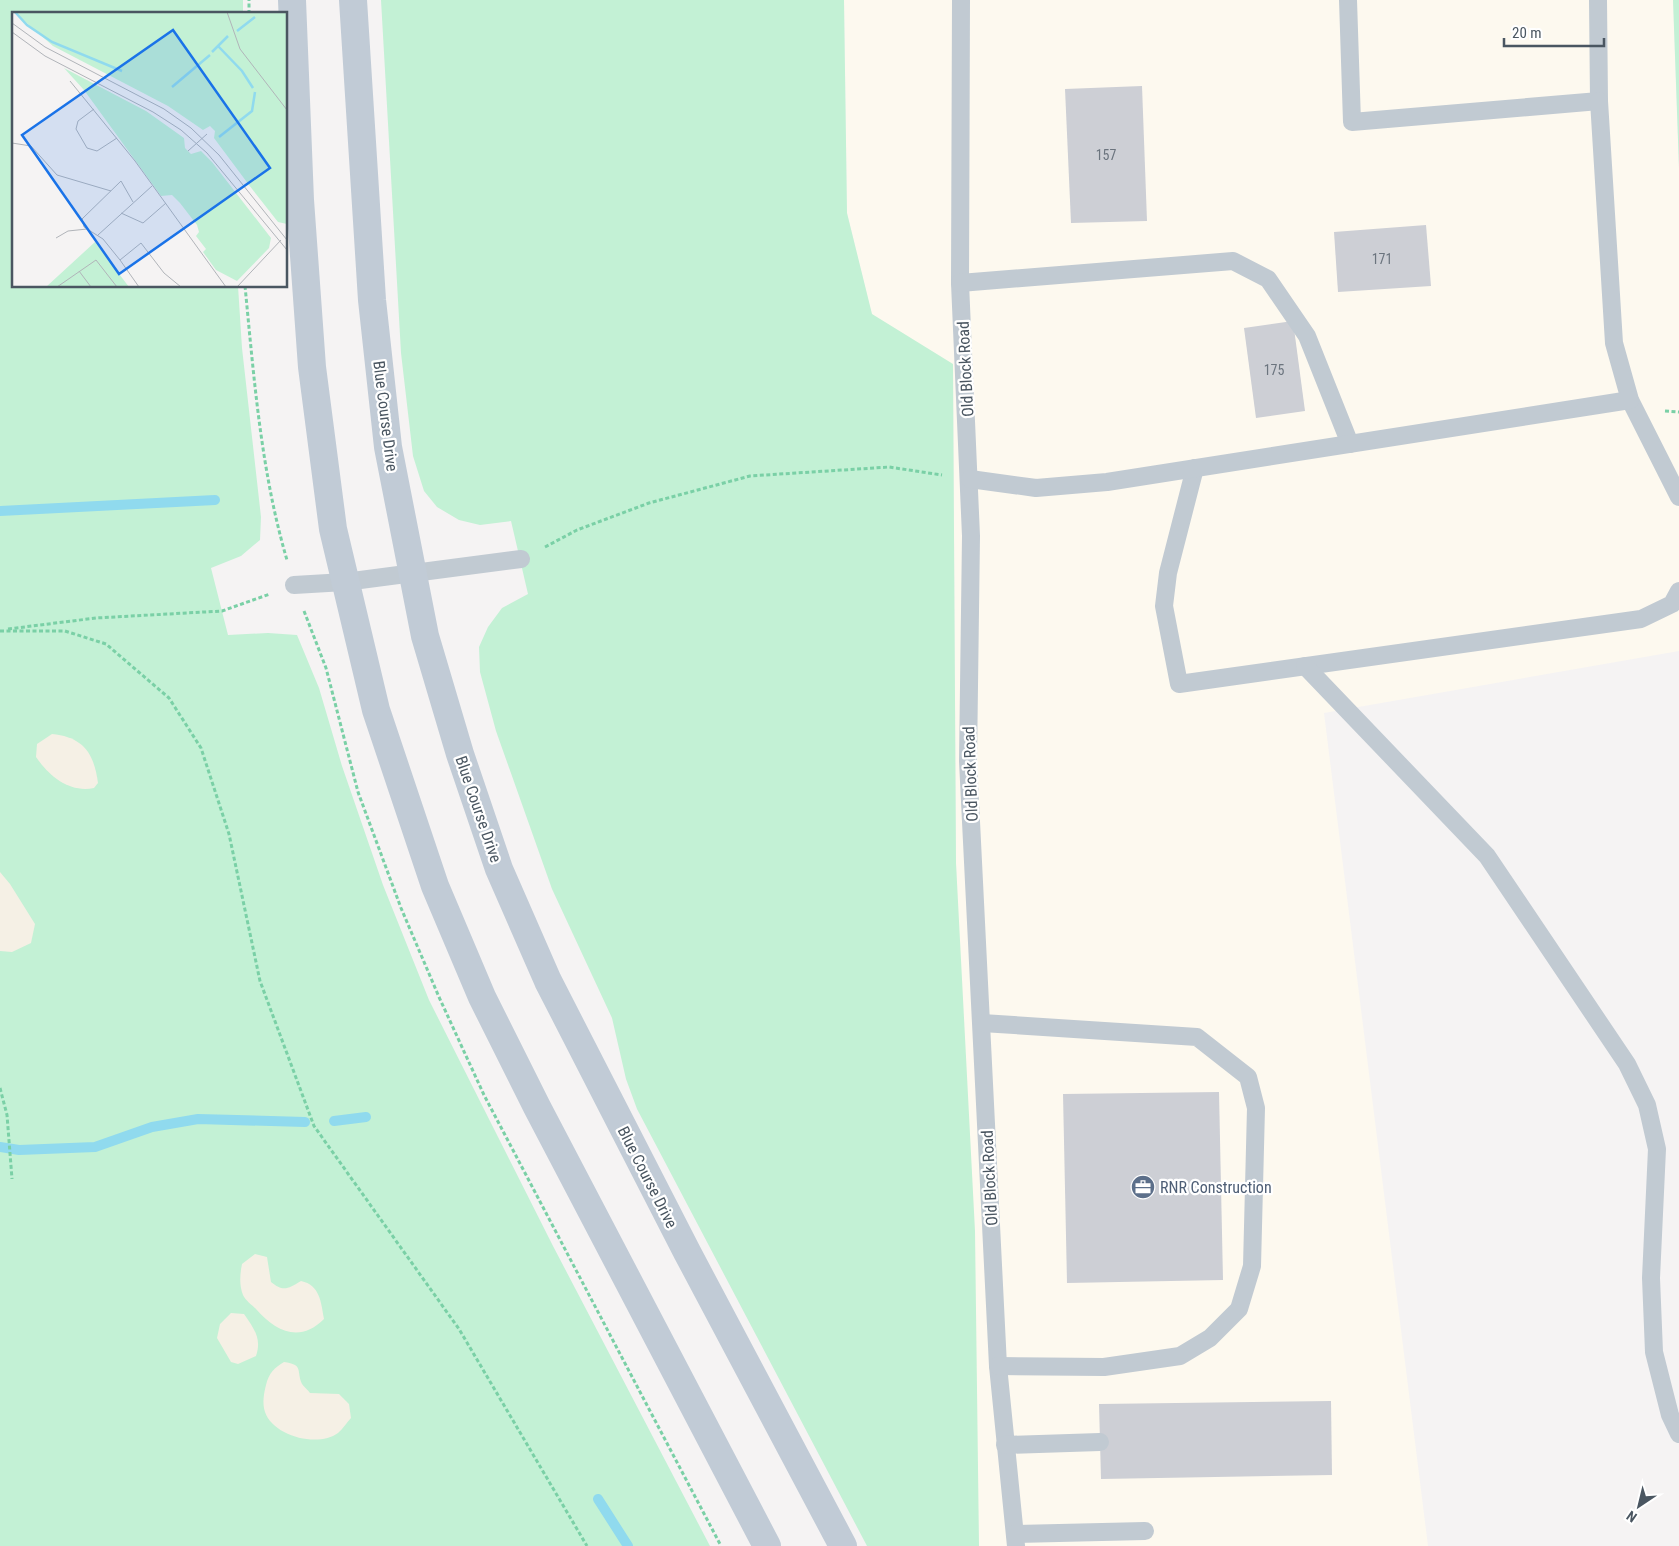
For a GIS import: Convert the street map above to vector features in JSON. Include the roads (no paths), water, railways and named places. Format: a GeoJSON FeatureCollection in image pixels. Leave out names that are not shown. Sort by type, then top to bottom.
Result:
{"type":"FeatureCollection","features":[{"type":"Feature","properties":{"kind":"main road"},"geometry":{"type":"LineString","coordinates":[[292,0],[300,200],[312,367],[333,529],[344,582],[376,710],[414,829],[435,886],[482,997],[550,1132],[767,1546]]}},
{"type":"Feature","properties":{"kind":"main road","name":"Blue Course Drive"},"geometry":{"type":"LineString","coordinates":[[354,0],[372,300],[388,447],[425,636],[460,754],[499,869],[548,980],[692,1261],[843,1546]]}},
{"type":"Feature","properties":{"kind":"lane","name":"Old Block Road"},"geometry":{"type":"LineString","coordinates":[[961,0],[960,283],[970,479],[968,761],[998,1366],[1016,1540]]}},
{"type":"Feature","properties":{"kind":"lane"},"geometry":{"type":"LineString","coordinates":[[1348,0],[1352,122],[1599,101]]}},
{"type":"Feature","properties":{"kind":"lane"},"geometry":{"type":"LineString","coordinates":[[1598,0],[1599,101],[1614,343],[1630,400],[1679,497]]}},
{"type":"Feature","properties":{"kind":"lane"},"geometry":{"type":"LineString","coordinates":[[960,283],[1233,261],[1268,279],[1307,336],[1350,444]]}},
{"type":"Feature","properties":{"kind":"lane"},"geometry":{"type":"LineString","coordinates":[[970,479],[1036,488],[1106,482],[1630,400]]}},
{"type":"Feature","properties":{"kind":"lane"},"geometry":{"type":"LineString","coordinates":[[1195,468],[1168,573],[1164,606],[1179,684],[1641,619],[1672,604],[1679,591]]}},
{"type":"Feature","properties":{"kind":"lane"},"geometry":{"type":"LineString","coordinates":[[294,586],[344,582],[521,560]]}},
{"type":"Feature","properties":{"kind":"lane"},"geometry":{"type":"LineString","coordinates":[[1305,666],[1487,856],[1627,1064],[1647,1105],[1657,1149],[1651,1278],[1654,1352],[1670,1415],[1679,1434]]}},
{"type":"Feature","properties":{"kind":"lane"},"geometry":{"type":"LineString","coordinates":[[982,1023],[1197,1037],[1248,1076],[1256,1108],[1252,1266],[1239,1309],[1210,1338],[1180,1356],[1104,1368],[998,1366]]}},
{"type":"Feature","properties":{"kind":"lane"},"geometry":{"type":"LineString","coordinates":[[1005,1445],[1100,1442]]}},
{"type":"Feature","properties":{"kind":"lane"},"geometry":{"type":"LineString","coordinates":[[1016,1540],[1145,1531]]}},
{"type":"Feature","properties":{"kind":"waterway"},"geometry":{"type":"LineString","coordinates":[[0,511],[215,500]]}},
{"type":"Feature","properties":{"kind":"waterway"},"geometry":{"type":"LineString","coordinates":[[334,1121],[366,1117]]}},
{"type":"Feature","properties":{"kind":"waterway"},"geometry":{"type":"LineString","coordinates":[[0,1147],[19,1150],[95,1147],[152,1127],[198,1119],[305,1122]]}},
{"type":"Feature","properties":{"kind":"waterway"},"geometry":{"type":"LineString","coordinates":[[598,1499],[628,1546]]}},
{"type":"Feature","properties":{"kind":"place","name":"RNR Construction"},"geometry":{"type":"Point","coordinates":[1143,1187]}}]}
